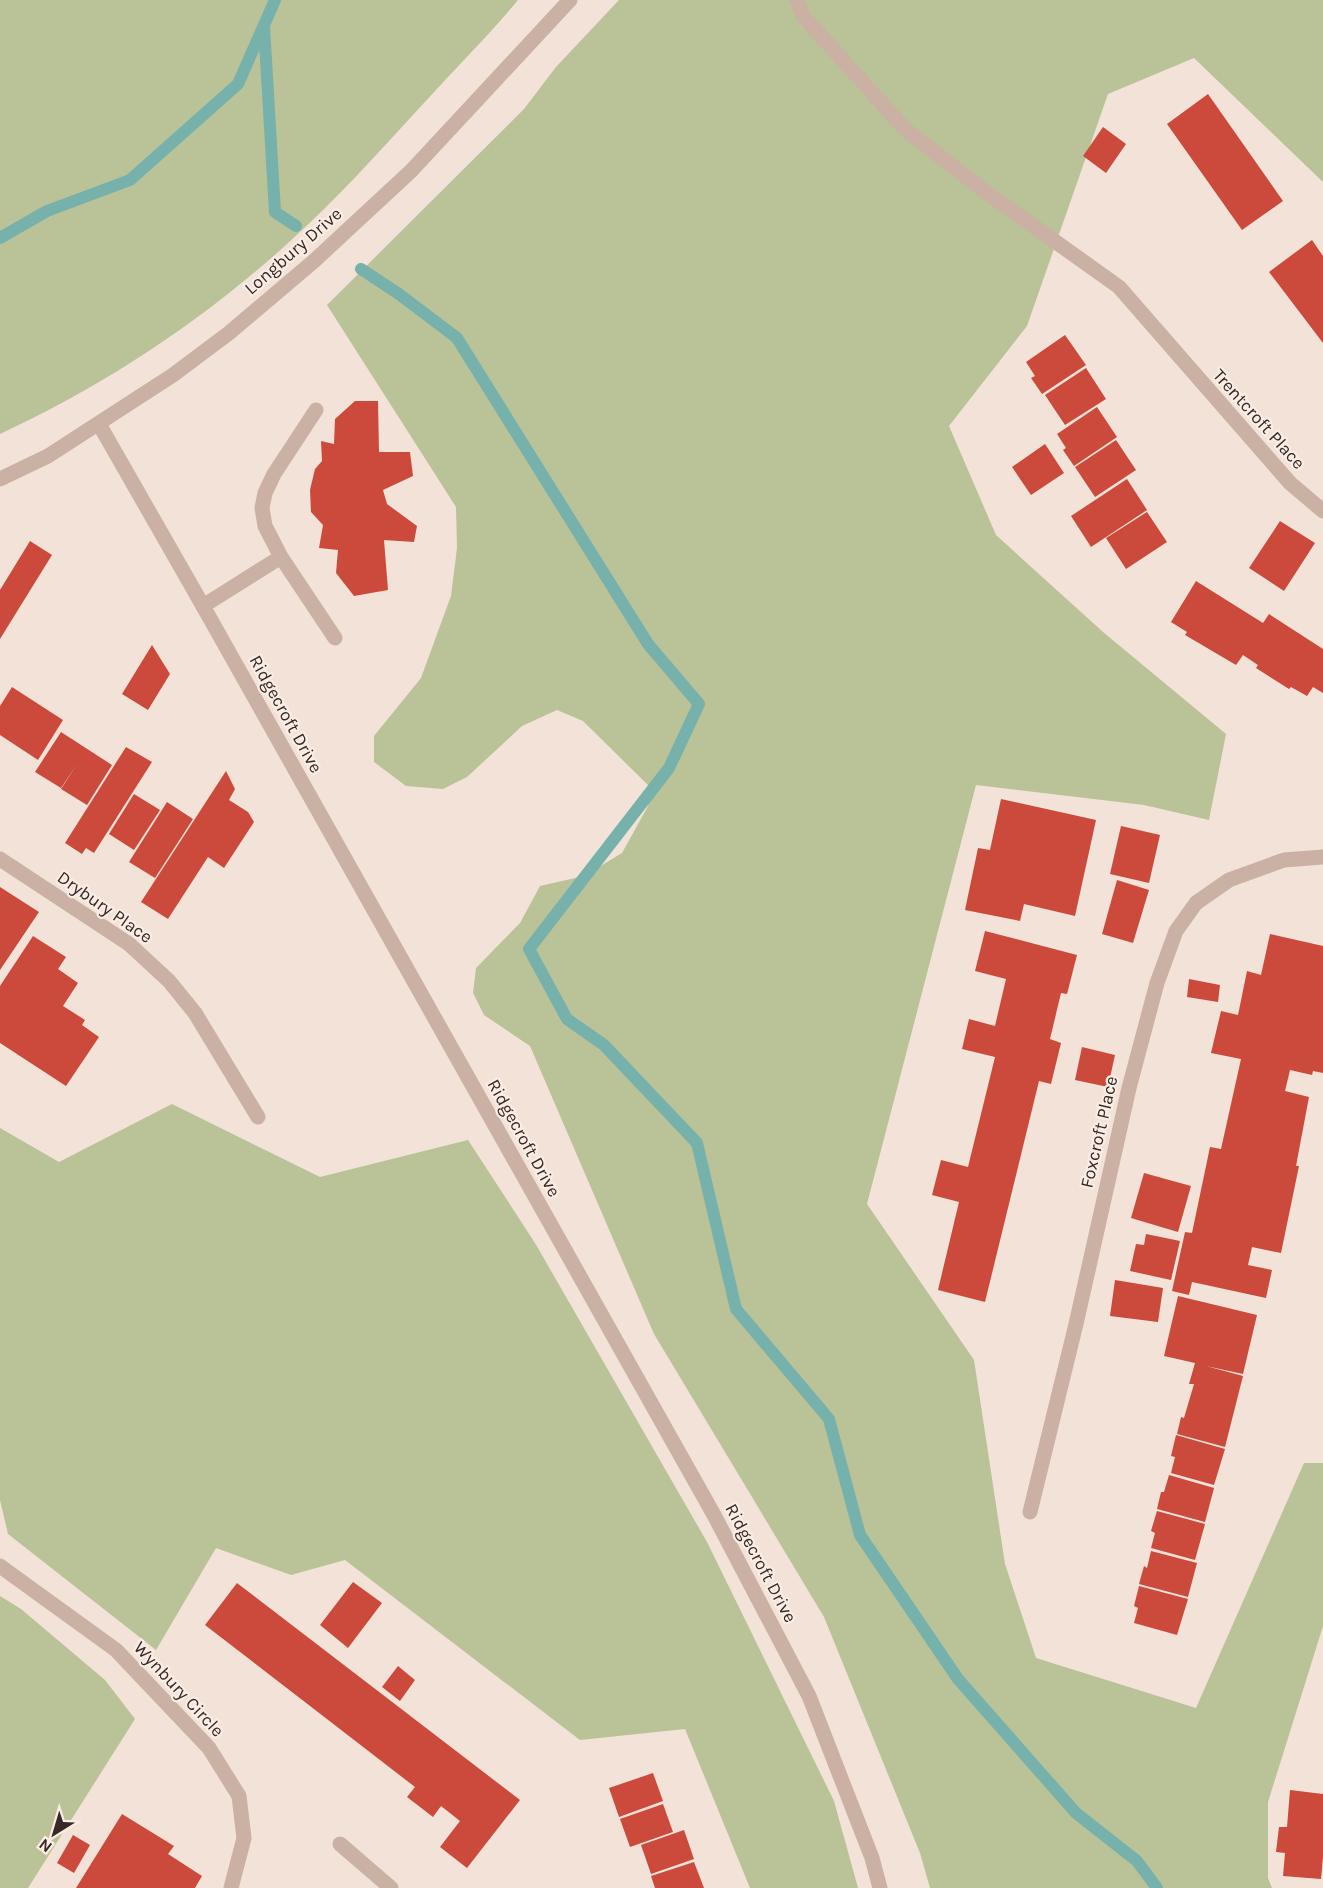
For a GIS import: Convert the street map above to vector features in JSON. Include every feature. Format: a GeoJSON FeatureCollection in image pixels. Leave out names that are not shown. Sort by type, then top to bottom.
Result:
{"type":"FeatureCollection","features":[{"type":"Feature","properties":{"kind":"street","name":"Longbury Drive"},"geometry":{"type":"LineString","coordinates":[[0,479],[48,456],[99,424],[174,375],[229,333],[314,261],[411,171],[570,0]]}},
{"type":"Feature","properties":{"kind":"street","name":"Trentcroft Place"},"geometry":{"type":"LineString","coordinates":[[797,0],[803,16],[905,129],[983,190],[1119,287],[1290,483],[1323,511]]}},
{"type":"Feature","properties":{"kind":"street"},"geometry":{"type":"LineString","coordinates":[[316,410],[274,474],[265,493],[262,508],[265,526],[281,557],[335,638]]}},
{"type":"Feature","properties":{"kind":"street","name":"Ridgecroft Drive"},"geometry":{"type":"LineString","coordinates":[[99,424],[714,1515],[809,1696],[872,1858],[880,1888]]}},
{"type":"Feature","properties":{"kind":"street"},"geometry":{"type":"LineString","coordinates":[[203,606],[281,557]]}},
{"type":"Feature","properties":{"kind":"street","name":"Foxcroft Place"},"geometry":{"type":"LineString","coordinates":[[1030,1512],[1076,1324],[1129,1088],[1157,983],[1176,931],[1197,903],[1229,880],[1284,861],[1323,857]]}},
{"type":"Feature","properties":{"kind":"street","name":"Drybury Place"},"geometry":{"type":"LineString","coordinates":[[0,859],[129,944],[169,981],[195,1013],[258,1116]]}},
{"type":"Feature","properties":{"kind":"street","name":"Wynbury Circle"},"geometry":{"type":"LineString","coordinates":[[0,1566],[116,1650],[209,1748],[239,1796],[244,1838],[231,1888]]}},
{"type":"Feature","properties":{"kind":"street"},"geometry":{"type":"LineString","coordinates":[[340,1844],[391,1888]]}},
{"type":"Feature","properties":{"kind":"green space"},"geometry":{"type":"Polygon","coordinates":[[[0,0],[518,0],[340,193],[305,228],[255,272],[151,350],[77,395],[0,434],[0,0]]]}},
{"type":"Feature","properties":{"kind":"green space"},"geometry":{"type":"Polygon","coordinates":[[[619,0],[1323,0],[1323,182],[1194,58],[1108,94],[1027,326],[949,426],[996,535],[1103,632],[1226,734],[1209,820],[1144,805],[976,785],[867,1204],[974,1360],[1005,1564],[1036,1658],[1196,1708],[1304,1463],[1323,1463],[1323,1626],[1268,1802],[1268,1878],[1272,1888],[930,1888],[920,1853],[824,1617],[654,1334],[530,1046],[484,1015],[473,993],[476,968],[520,923],[540,886],[584,876],[622,853],[648,806],[651,788],[583,721],[557,710],[522,726],[467,777],[443,789],[406,786],[374,762],[374,736],[421,678],[451,596],[457,548],[456,507],[327,305],[524,109],[556,67],[619,0]]]}},
{"type":"Feature","properties":{"kind":"green space"},"geometry":{"type":"Polygon","coordinates":[[[172,1104],[320,1177],[468,1140],[535,1243],[707,1542],[834,1801],[858,1888],[750,1888],[685,1729],[580,1740],[345,1560],[291,1575],[216,1548],[156,1650],[8,1534],[0,1500],[0,1128],[59,1162],[172,1104]]]}},
{"type":"Feature","properties":{"kind":"green space"},"geometry":{"type":"Polygon","coordinates":[[[0,1596],[21,1609],[105,1680],[135,1719],[28,1888],[0,1888],[0,1596]]]}},
{"type":"Feature","properties":{"kind":"building"},"geometry":{"type":"Polygon","coordinates":[[[1208,94],[1283,201],[1242,230],[1167,124],[1208,94]]]}},
{"type":"Feature","properties":{"kind":"building"},"geometry":{"type":"Polygon","coordinates":[[[1103,127],[1126,144],[1106,173],[1083,156],[1103,127]]]}},
{"type":"Feature","properties":{"kind":"building"},"geometry":{"type":"Polygon","coordinates":[[[1312,240],[1323,256],[1323,343],[1269,272],[1312,240]]]}},
{"type":"Feature","properties":{"kind":"building"},"geometry":{"type":"Polygon","coordinates":[[[1065,335],[1086,365],[1042,394],[1031,378],[1035,376],[1026,362],[1065,335]]]}},
{"type":"Feature","properties":{"kind":"building"},"geometry":{"type":"Polygon","coordinates":[[[1086,368],[1106,399],[1065,425],[1045,395],[1086,368]]]}},
{"type":"Feature","properties":{"kind":"building"},"geometry":{"type":"Polygon","coordinates":[[[355,401],[378,401],[379,452],[410,452],[413,476],[383,490],[387,504],[417,526],[414,542],[384,540],[388,590],[354,596],[336,573],[338,550],[319,548],[323,525],[311,512],[310,490],[315,469],[322,461],[321,441],[334,444],[335,419],[355,401]]]}},
{"type":"Feature","properties":{"kind":"building"},"geometry":{"type":"Polygon","coordinates":[[[1097,407],[1117,437],[1074,466],[1063,450],[1066,448],[1057,434],[1097,407]]]}},
{"type":"Feature","properties":{"kind":"building"},"geometry":{"type":"Polygon","coordinates":[[[1116,440],[1136,470],[1095,497],[1075,467],[1116,440]]]}},
{"type":"Feature","properties":{"kind":"building"},"geometry":{"type":"Polygon","coordinates":[[[1045,444],[1064,473],[1031,495],[1012,467],[1045,444]]]}},
{"type":"Feature","properties":{"kind":"building"},"geometry":{"type":"Polygon","coordinates":[[[1127,479],[1147,510],[1091,547],[1071,516],[1127,479]]]}},
{"type":"Feature","properties":{"kind":"building"},"geometry":{"type":"Polygon","coordinates":[[[1147,512],[1167,542],[1126,569],[1106,538],[1147,512]]]}},
{"type":"Feature","properties":{"kind":"building"},"geometry":{"type":"Polygon","coordinates":[[[1280,521],[1315,543],[1284,591],[1249,568],[1280,521]]]}},
{"type":"Feature","properties":{"kind":"building"},"geometry":{"type":"Polygon","coordinates":[[[30,541],[52,555],[0,639],[0,590],[30,541]]]}},
{"type":"Feature","properties":{"kind":"building"},"geometry":{"type":"Polygon","coordinates":[[[1196,581],[1263,623],[1269,614],[1323,649],[1323,693],[1313,687],[1307,696],[1291,687],[1289,689],[1256,668],[1258,665],[1243,655],[1236,665],[1185,635],[1187,632],[1171,622],[1196,581]]]}},
{"type":"Feature","properties":{"kind":"building"},"geometry":{"type":"Polygon","coordinates":[[[152,645],[170,674],[148,710],[122,694],[152,645]]]}},
{"type":"Feature","properties":{"kind":"building"},"geometry":{"type":"Polygon","coordinates":[[[12,687],[63,720],[38,760],[0,735],[0,706],[12,687]]]}},
{"type":"Feature","properties":{"kind":"building"},"geometry":{"type":"Polygon","coordinates":[[[61,732],[112,765],[87,805],[61,789],[77,764],[61,788],[35,772],[61,732]]]}},
{"type":"Feature","properties":{"kind":"building"},"geometry":{"type":"Polygon","coordinates":[[[126,747],[152,762],[94,853],[86,848],[82,854],[65,843],[126,747]]]}},
{"type":"Feature","properties":{"kind":"building"},"geometry":{"type":"Polygon","coordinates":[[[226,771],[235,789],[229,800],[248,812],[254,822],[224,868],[208,857],[168,919],[141,902],[226,771]]]}},
{"type":"Feature","properties":{"kind":"building"},"geometry":{"type":"Polygon","coordinates":[[[134,794],[160,810],[134,850],[109,834],[134,794]]]}},
{"type":"Feature","properties":{"kind":"building"},"geometry":{"type":"Polygon","coordinates":[[[1001,799],[1096,820],[1075,916],[1024,904],[1020,921],[965,910],[978,848],[990,850],[1001,799]]]}},
{"type":"Feature","properties":{"kind":"building"},"geometry":{"type":"Polygon","coordinates":[[[167,802],[193,819],[155,878],[129,862],[167,802]]]}},
{"type":"Feature","properties":{"kind":"building"},"geometry":{"type":"Polygon","coordinates":[[[1121,826],[1160,835],[1149,883],[1110,874],[1121,826]]]}},
{"type":"Feature","properties":{"kind":"building"},"geometry":{"type":"Polygon","coordinates":[[[1117,880],[1149,890],[1133,943],[1102,934],[1117,880]]]}},
{"type":"Feature","properties":{"kind":"building"},"geometry":{"type":"Polygon","coordinates":[[[0,887],[39,912],[0,970],[0,887]]]}},
{"type":"Feature","properties":{"kind":"building"},"geometry":{"type":"Polygon","coordinates":[[[985,931],[1077,955],[1067,994],[1061,993],[1050,1039],[1061,1043],[1051,1084],[1039,1081],[985,1302],[938,1290],[959,1202],[932,1195],[941,1160],[968,1167],[995,1057],[962,1049],[969,1019],[995,1026],[1006,979],[975,971],[985,931]]]}},
{"type":"Feature","properties":{"kind":"building"},"geometry":{"type":"Polygon","coordinates":[[[1270,934],[1323,946],[1323,1073],[1313,1071],[1312,1075],[1290,1070],[1285,1091],[1309,1097],[1296,1166],[1299,1166],[1281,1253],[1252,1247],[1248,1265],[1272,1270],[1266,1298],[1192,1282],[1189,1295],[1172,1291],[1185,1232],[1192,1233],[1210,1147],[1221,1149],[1241,1059],[1211,1053],[1221,1011],[1238,1015],[1247,971],[1261,975],[1270,934]]]}},
{"type":"Feature","properties":{"kind":"building"},"geometry":{"type":"Polygon","coordinates":[[[33,936],[66,957],[58,969],[78,983],[63,1006],[85,1020],[82,1025],[99,1037],[66,1086],[0,1043],[0,986],[33,936]]]}},
{"type":"Feature","properties":{"kind":"building"},"geometry":{"type":"Polygon","coordinates":[[[1189,979],[1220,985],[1218,1002],[1187,997],[1189,979]]]}},
{"type":"Feature","properties":{"kind":"building"},"geometry":{"type":"Polygon","coordinates":[[[1082,1047],[1115,1055],[1108,1087],[1075,1080],[1082,1047]]]}},
{"type":"Feature","properties":{"kind":"building"},"geometry":{"type":"Polygon","coordinates":[[[1144,1173],[1191,1186],[1178,1232],[1131,1218],[1144,1173]]]}},
{"type":"Feature","properties":{"kind":"building"},"geometry":{"type":"Polygon","coordinates":[[[1146,1234],[1180,1241],[1171,1280],[1130,1271],[1136,1244],[1144,1245],[1146,1234]]]}},
{"type":"Feature","properties":{"kind":"building"},"geometry":{"type":"Polygon","coordinates":[[[1115,1280],[1163,1288],[1158,1322],[1110,1316],[1115,1280]]]}},
{"type":"Feature","properties":{"kind":"building"},"geometry":{"type":"Polygon","coordinates":[[[1178,1296],[1257,1315],[1243,1374],[1206,1366],[1243,1376],[1225,1447],[1177,1434],[1194,1384],[1189,1384],[1195,1363],[1164,1356],[1178,1296]]]}},
{"type":"Feature","properties":{"kind":"building"},"geometry":{"type":"Polygon","coordinates":[[[1176,1435],[1225,1449],[1214,1485],[1171,1473],[1175,1457],[1171,1456],[1176,1435]]]}},
{"type":"Feature","properties":{"kind":"building"},"geometry":{"type":"Polygon","coordinates":[[[1169,1475],[1214,1488],[1205,1522],[1157,1509],[1161,1492],[1164,1492],[1169,1475]]]}},
{"type":"Feature","properties":{"kind":"building"},"geometry":{"type":"Polygon","coordinates":[[[1157,1511],[1205,1524],[1195,1560],[1151,1548],[1155,1533],[1151,1531],[1157,1511]]]}},
{"type":"Feature","properties":{"kind":"building"},"geometry":{"type":"Polygon","coordinates":[[[1151,1551],[1197,1563],[1188,1597],[1139,1584],[1144,1566],[1147,1568],[1151,1551]]]}},
{"type":"Feature","properties":{"kind":"building"},"geometry":{"type":"Polygon","coordinates":[[[353,1582],[382,1603],[348,1648],[320,1625],[353,1582]]]}},
{"type":"Feature","properties":{"kind":"building"},"geometry":{"type":"Polygon","coordinates":[[[237,1583],[520,1800],[467,1868],[440,1847],[460,1821],[441,1806],[433,1817],[407,1797],[415,1787],[205,1625],[237,1583]]]}},
{"type":"Feature","properties":{"kind":"building"},"geometry":{"type":"Polygon","coordinates":[[[1139,1586],[1188,1599],[1177,1635],[1134,1623],[1138,1608],[1134,1606],[1139,1586]]]}},
{"type":"Feature","properties":{"kind":"building"},"geometry":{"type":"Polygon","coordinates":[[[398,1666],[415,1680],[400,1701],[382,1687],[398,1666]]]}},
{"type":"Feature","properties":{"kind":"building"},"geometry":{"type":"Polygon","coordinates":[[[653,1773],[663,1801],[619,1817],[609,1788],[653,1773]]]}},
{"type":"Feature","properties":{"kind":"building"},"geometry":{"type":"Polygon","coordinates":[[[1290,1790],[1323,1794],[1321,1879],[1283,1876],[1285,1853],[1276,1852],[1279,1827],[1287,1827],[1290,1790]]]}},
{"type":"Feature","properties":{"kind":"building"},"geometry":{"type":"Polygon","coordinates":[[[663,1804],[673,1832],[630,1847],[620,1819],[663,1804]]]}},
{"type":"Feature","properties":{"kind":"building"},"geometry":{"type":"Polygon","coordinates":[[[122,1814],[174,1846],[168,1854],[202,1876],[195,1888],[76,1888],[122,1814]]]}},
{"type":"Feature","properties":{"kind":"building"},"geometry":{"type":"Polygon","coordinates":[[[684,1830],[694,1859],[651,1874],[641,1845],[684,1830]]]}},
{"type":"Feature","properties":{"kind":"building"},"geometry":{"type":"Polygon","coordinates":[[[73,1835],[90,1845],[74,1873],[57,1863],[73,1835]]]}},
{"type":"Feature","properties":{"kind":"building"},"geometry":{"type":"Polygon","coordinates":[[[694,1862],[704,1888],[655,1888],[651,1876],[694,1862]]]}},
{"type":"Feature","properties":{"kind":"waterway"},"geometry":{"type":"LineString","coordinates":[[0,238],[47,211],[130,180],[238,84],[275,0]]}},
{"type":"Feature","properties":{"kind":"waterway"},"geometry":{"type":"LineString","coordinates":[[264,26],[275,212],[296,226]]}},
{"type":"Feature","properties":{"kind":"waterway"},"geometry":{"type":"LineString","coordinates":[[361,269],[399,294],[457,338],[648,644],[699,704],[669,768],[529,949],[567,1019],[604,1045],[697,1143],[736,1309],[829,1419],[860,1535],[958,1679],[1076,1813],[1137,1861],[1157,1888]]}}]}
